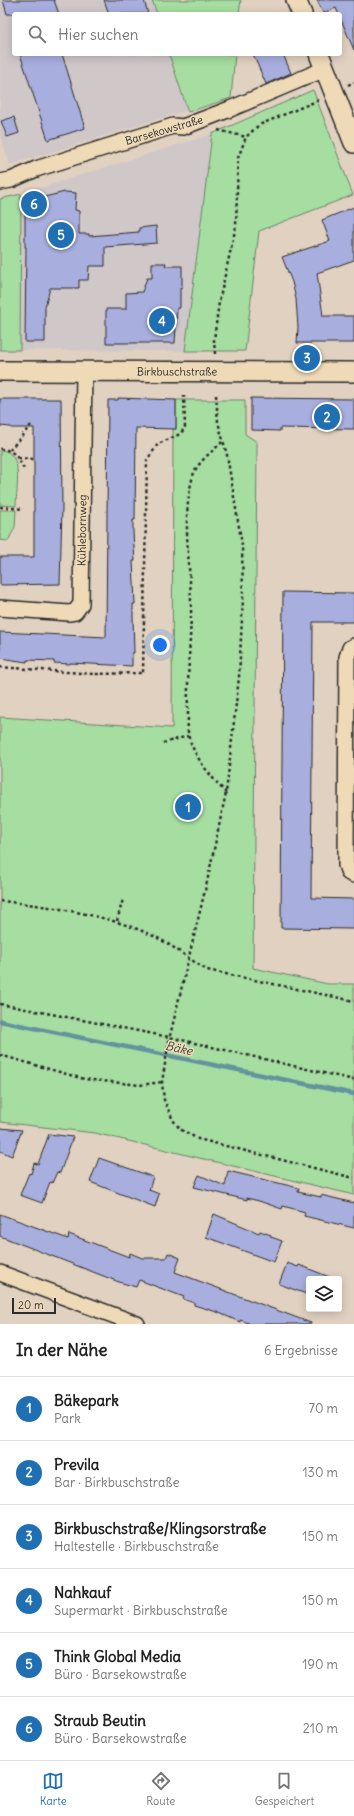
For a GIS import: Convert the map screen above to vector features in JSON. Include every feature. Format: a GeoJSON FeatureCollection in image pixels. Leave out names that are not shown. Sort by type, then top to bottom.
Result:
{"type":"FeatureCollection","features":[{"type":"Feature","properties":{"kind":"street"},"geometry":{"type":"LineString","coordinates":[[296,0],[301,12]]}},
{"type":"Feature","properties":{"kind":"street"},"geometry":{"type":"LineString","coordinates":[[322,61],[354,143]]}},
{"type":"Feature","properties":{"kind":"street","name":"Barsekowstraße"},"geometry":{"type":"LineString","coordinates":[[0,182],[11,180],[36,169],[173,126],[183,127],[230,109],[322,61]]}},
{"type":"Feature","properties":{"kind":"street","name":"Birkbuschstraße"},"geometry":{"type":"LineString","coordinates":[[0,371],[354,372]]}},
{"type":"Feature","properties":{"kind":"street","name":"Kühlebornweg"},"geometry":{"type":"LineString","coordinates":[[0,608],[68,613],[75,612],[81,604],[84,371]]}},
{"type":"Feature","properties":{"kind":"street"},"geometry":{"type":"LineString","coordinates":[[354,646],[350,648],[347,657],[346,865],[349,873],[354,875]]}},
{"type":"Feature","properties":{"kind":"street"},"geometry":{"type":"LineString","coordinates":[[0,1273],[137,1324]]}},
{"type":"Feature","properties":{"kind":"path"},"geometry":{"type":"LineString","coordinates":[[348,85],[354,82]]}},
{"type":"Feature","properties":{"kind":"path"},"geometry":{"type":"LineString","coordinates":[[215,354],[214,340],[218,302],[236,226],[238,158],[246,137],[259,125],[319,100]]}},
{"type":"Feature","properties":{"kind":"path"},"geometry":{"type":"LineString","coordinates":[[215,130],[246,137]]}},
{"type":"Feature","properties":{"kind":"path"},"geometry":{"type":"LineString","coordinates":[[0,667],[94,674],[143,673],[147,460],[158,444],[180,434],[185,428],[184,395]]}},
{"type":"Feature","properties":{"kind":"path"},"geometry":{"type":"LineString","coordinates":[[216,395],[218,422],[222,442],[227,455],[242,545],[243,599],[239,677],[226,793],[207,882],[169,1039],[162,1082],[164,1100],[168,1110],[180,1129],[198,1139],[354,1178]]}},
{"type":"Feature","properties":{"kind":"path"},"geometry":{"type":"LineString","coordinates":[[10,450],[31,425]]}},
{"type":"Feature","properties":{"kind":"path"},"geometry":{"type":"LineString","coordinates":[[222,442],[193,473],[187,511],[187,552],[191,612],[188,736],[194,753],[226,793]]}},
{"type":"Feature","properties":{"kind":"path"},"geometry":{"type":"LineString","coordinates":[[0,449],[10,450],[18,458],[24,469]]}},
{"type":"Feature","properties":{"kind":"path"},"geometry":{"type":"LineString","coordinates":[[18,458],[34,459]]}},
{"type":"Feature","properties":{"kind":"path"},"geometry":{"type":"LineString","coordinates":[[0,508],[24,509]]}},
{"type":"Feature","properties":{"kind":"path"},"geometry":{"type":"LineString","coordinates":[[163,743],[188,736]]}},
{"type":"Feature","properties":{"kind":"path"},"geometry":{"type":"LineString","coordinates":[[117,921],[123,899]]}},
{"type":"Feature","properties":{"kind":"path"},"geometry":{"type":"LineString","coordinates":[[0,901],[46,907],[117,921],[148,933],[165,942],[207,970],[354,1001]]}},
{"type":"Feature","properties":{"kind":"path"},"geometry":{"type":"LineString","coordinates":[[0,1004],[169,1039],[354,1080]]}},
{"type":"Feature","properties":{"kind":"path"},"geometry":{"type":"LineString","coordinates":[[0,1055],[84,1079],[140,1085],[162,1082]]}},
{"type":"Feature","properties":{"kind":"shaded area"},"geometry":{"type":"Polygon","coordinates":[[[0,0],[152,0],[156,12],[12,12],[12,56],[170,56],[187,110],[10,165],[0,134],[0,0]]]}},
{"type":"Feature","properties":{"kind":"shaded area"},"geometry":{"type":"Polygon","coordinates":[[[212,134],[185,351],[20,350],[21,194],[212,134]]]}},
{"type":"Feature","properties":{"kind":"green space"},"geometry":{"type":"Polygon","coordinates":[[[152,0],[241,0],[239,12],[156,12],[152,0]]]}},
{"type":"Feature","properties":{"kind":"green space"},"geometry":{"type":"Polygon","coordinates":[[[170,56],[235,56],[231,98],[188,112],[170,56]]]}},
{"type":"Feature","properties":{"kind":"green space"},"geometry":{"type":"Polygon","coordinates":[[[313,90],[353,195],[259,231],[245,351],[185,351],[212,134],[313,90]]]}},
{"type":"Feature","properties":{"kind":"green space"},"geometry":{"type":"Polygon","coordinates":[[[21,194],[20,350],[0,350],[0,199],[21,194]]]}},
{"type":"Feature","properties":{"kind":"green space"},"geometry":{"type":"Polygon","coordinates":[[[176,400],[245,400],[245,434],[257,442],[253,968],[328,984],[354,984],[354,1195],[95,1133],[0,1122],[0,717],[172,728],[173,429],[176,429],[176,400]]]}},
{"type":"Feature","properties":{"kind":"green space"},"geometry":{"type":"Polygon","coordinates":[[[0,450],[8,452],[13,457],[16,464],[18,481],[16,506],[0,505],[0,450]]]}},
{"type":"Feature","properties":{"kind":"green space"},"geometry":{"type":"Polygon","coordinates":[[[0,510],[16,510],[15,527],[8,541],[0,540],[0,510]]]}},
{"type":"Feature","properties":{"kind":"building"},"geometry":{"type":"Polygon","coordinates":[[[3,0],[54,0],[58,12],[12,12],[12,14],[7,14],[3,0]]]}},
{"type":"Feature","properties":{"kind":"building"},"geometry":{"type":"Polygon","coordinates":[[[104,0],[144,0],[147,12],[108,12],[104,0]]]}},
{"type":"Feature","properties":{"kind":"building"},"geometry":{"type":"Polygon","coordinates":[[[317,0],[354,0],[354,50],[342,22],[342,12],[338,12],[336,8],[323,12],[317,0]]]}},
{"type":"Feature","properties":{"kind":"building"},"geometry":{"type":"Polygon","coordinates":[[[21,56],[63,56],[85,128],[48,140],[21,56]]]}},
{"type":"Feature","properties":{"kind":"building"},"geometry":{"type":"Polygon","coordinates":[[[254,56],[284,56],[291,73],[266,84],[254,56]]]}},
{"type":"Feature","properties":{"kind":"building"},"geometry":{"type":"Polygon","coordinates":[[[14,117],[19,133],[7,137],[1,121],[14,117]]]}},
{"type":"Feature","properties":{"kind":"building"},"geometry":{"type":"Polygon","coordinates":[[[65,192],[76,193],[75,210],[79,211],[79,234],[89,234],[89,236],[139,232],[139,228],[156,226],[157,243],[105,247],[105,266],[89,266],[88,280],[79,280],[79,288],[50,288],[45,307],[45,342],[25,342],[26,247],[24,202],[65,192]]]}},
{"type":"Feature","properties":{"kind":"building"},"geometry":{"type":"Polygon","coordinates":[[[354,207],[354,260],[317,273],[323,316],[354,316],[354,343],[297,343],[298,327],[296,299],[292,282],[282,257],[330,241],[322,220],[354,207]]]}},
{"type":"Feature","properties":{"kind":"building"},"geometry":{"type":"Polygon","coordinates":[[[152,263],[166,263],[165,266],[182,266],[182,288],[180,288],[180,308],[177,308],[175,343],[106,343],[106,309],[126,309],[126,293],[142,292],[147,278],[152,278],[152,263]]]}},
{"type":"Feature","properties":{"kind":"building"},"geometry":{"type":"Polygon","coordinates":[[[118,398],[176,400],[176,429],[136,428],[135,520],[133,520],[135,604],[133,604],[134,653],[132,653],[132,666],[54,663],[54,661],[27,660],[27,662],[0,658],[0,632],[106,637],[108,400],[118,400],[118,398]]]}},
{"type":"Feature","properties":{"kind":"building"},"geometry":{"type":"Polygon","coordinates":[[[251,398],[354,399],[354,429],[280,428],[280,431],[251,430],[251,398]]]}},
{"type":"Feature","properties":{"kind":"building"},"geometry":{"type":"Polygon","coordinates":[[[0,399],[61,399],[62,507],[60,584],[0,585],[0,557],[34,557],[34,428],[11,428],[0,426],[0,399]]]}},
{"type":"Feature","properties":{"kind":"building"},"geometry":{"type":"Polygon","coordinates":[[[283,592],[354,593],[354,622],[313,622],[311,898],[354,899],[354,929],[281,928],[283,592]]]}},
{"type":"Feature","properties":{"kind":"building"},"geometry":{"type":"Polygon","coordinates":[[[0,1128],[22,1130],[12,1156],[0,1151],[0,1128]]]}},
{"type":"Feature","properties":{"kind":"building"},"geometry":{"type":"Polygon","coordinates":[[[49,1134],[73,1137],[60,1173],[57,1172],[52,1183],[50,1182],[42,1203],[20,1195],[29,1173],[31,1174],[34,1163],[38,1164],[49,1134]]]}},
{"type":"Feature","properties":{"kind":"building"},"geometry":{"type":"Polygon","coordinates":[[[99,1158],[153,1177],[149,1190],[159,1194],[155,1207],[90,1182],[99,1158]]]}},
{"type":"Feature","properties":{"kind":"building"},"geometry":{"type":"Polygon","coordinates":[[[228,1171],[299,1188],[298,1192],[321,1197],[321,1195],[354,1203],[354,1228],[304,1216],[305,1212],[283,1206],[282,1209],[247,1198],[247,1200],[194,1187],[199,1175],[225,1186],[228,1171]]]}},
{"type":"Feature","properties":{"kind":"building"},"geometry":{"type":"Polygon","coordinates":[[[0,1214],[68,1239],[69,1234],[129,1257],[130,1253],[142,1258],[166,1258],[168,1253],[180,1258],[175,1272],[311,1324],[251,1324],[240,1320],[240,1322],[217,1312],[194,1305],[194,1303],[183,1299],[184,1297],[139,1280],[136,1287],[119,1282],[0,1236],[0,1214]]]}},
{"type":"Feature","properties":{"kind":"building"},"geometry":{"type":"Polygon","coordinates":[[[214,1214],[259,1233],[260,1231],[271,1235],[271,1237],[282,1241],[274,1262],[206,1237],[214,1214]]]}},
{"type":"Feature","properties":{"kind":"building"},"geometry":{"type":"Polygon","coordinates":[[[287,1263],[298,1267],[299,1265],[327,1276],[306,1276],[306,1294],[279,1284],[287,1263]]]}},
{"type":"Feature","properties":{"kind":"waterway","name":"Bäke"},"geometry":{"type":"LineString","coordinates":[[0,1021],[354,1094]]}},
{"type":"Feature","properties":{"kind":"place","name":"Straub Beutin"},"geometry":{"type":"Point","coordinates":[34,204]}},
{"type":"Feature","properties":{"kind":"place","name":"Think Global Media"},"geometry":{"type":"Point","coordinates":[61,235]}},
{"type":"Feature","properties":{"kind":"place","name":"Nahkauf"},"geometry":{"type":"Point","coordinates":[162,321]}},
{"type":"Feature","properties":{"kind":"place","name":"Birkbuschstraße/Klingsorstraße"},"geometry":{"type":"Point","coordinates":[307,358]}},
{"type":"Feature","properties":{"kind":"place","name":"Previla"},"geometry":{"type":"Point","coordinates":[327,417]}},
{"type":"Feature","properties":{"kind":"place","name":"Bäkepark"},"geometry":{"type":"Point","coordinates":[188,807]}}]}
